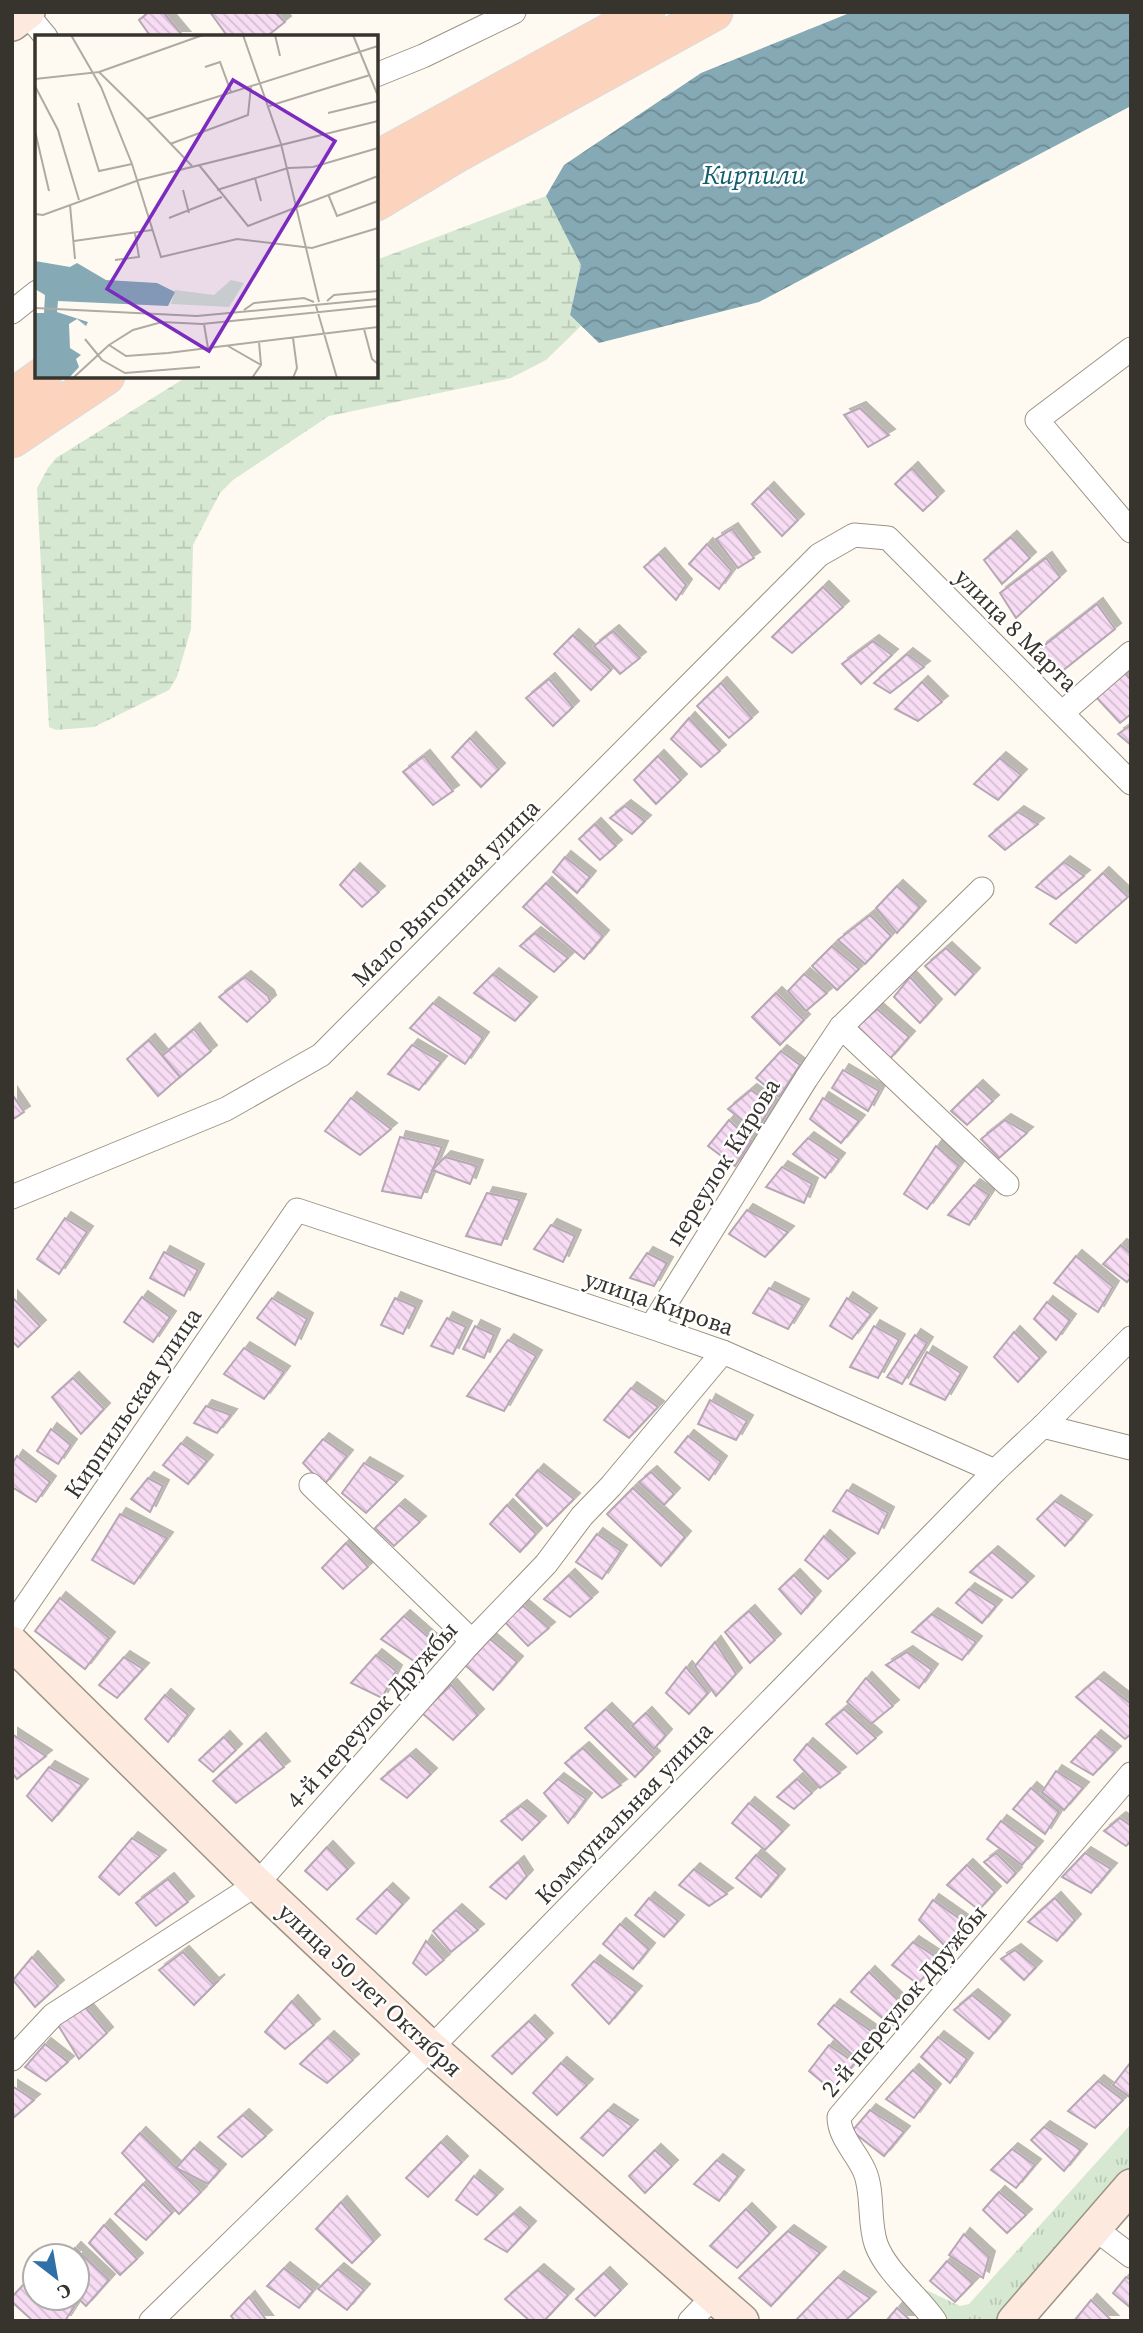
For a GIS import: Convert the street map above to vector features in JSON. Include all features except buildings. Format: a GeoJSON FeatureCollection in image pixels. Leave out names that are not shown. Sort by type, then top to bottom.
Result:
{"type":"FeatureCollection","features":[{"type":"Feature","properties":{"kind":"main road"},"geometry":{"type":"LineString","coordinates":[[378,159],[646,12]]}},
{"type":"Feature","properties":{"kind":"main road"},"geometry":{"type":"LineString","coordinates":[[378,201],[456,154],[714,12]]}},
{"type":"Feature","properties":{"kind":"main road"},"geometry":{"type":"LineString","coordinates":[[12,398],[40,378]]}},
{"type":"Feature","properties":{"kind":"main road"},"geometry":{"type":"LineString","coordinates":[[12,439],[103,378]]}},
{"type":"Feature","properties":{"kind":"main road","name":"улица 50 лет Октября"},"geometry":{"type":"LineString","coordinates":[[12,1643],[257,1884],[702,2309],[742,2321]]}},
{"type":"Feature","properties":{"kind":"main road"},"geometry":{"type":"LineString","coordinates":[[1014,2321],[1131,2186]]}},
{"type":"Feature","properties":{"kind":"street"},"geometry":{"type":"LineString","coordinates":[[378,74],[423,56],[514,12]]}},
{"type":"Feature","properties":{"kind":"street"},"geometry":{"type":"LineString","coordinates":[[12,312],[35,294]]}},
{"type":"Feature","properties":{"kind":"street"},"geometry":{"type":"LineString","coordinates":[[1131,349],[1037,420],[1131,531]]}},
{"type":"Feature","properties":{"kind":"street","name":"улица 8 Марта"},"geometry":{"type":"LineString","coordinates":[[854,535],[888,538],[1131,783]]}},
{"type":"Feature","properties":{"kind":"street","name":"Мало-Выгонная улица"},"geometry":{"type":"LineString","coordinates":[[12,1197],[226,1109],[321,1055],[819,555],[854,535]]}},
{"type":"Feature","properties":{"kind":"street"},"geometry":{"type":"LineString","coordinates":[[1062,713],[1131,653]]}},
{"type":"Feature","properties":{"kind":"street","name":"переулок Кирова"},"geometry":{"type":"LineString","coordinates":[[651,1327],[841,1027],[982,889]]}},
{"type":"Feature","properties":{"kind":"street"},"geometry":{"type":"LineString","coordinates":[[841,1027],[1007,1184]]}},
{"type":"Feature","properties":{"kind":"street","name":"улица Кирова"},"geometry":{"type":"LineString","coordinates":[[297,1210],[723,1352],[995,1471]]}},
{"type":"Feature","properties":{"kind":"street","name":"Кирпильская улица"},"geometry":{"type":"LineString","coordinates":[[12,1626],[297,1210]]}},
{"type":"Feature","properties":{"kind":"street","name":"Коммунальная улица"},"geometry":{"type":"LineString","coordinates":[[151,2321],[431,2048],[995,1471],[1131,1338]]}},
{"type":"Feature","properties":{"kind":"street","name":"4-й переулок Дружбы"},"geometry":{"type":"LineString","coordinates":[[12,2059],[53,2015],[257,1884],[472,1641],[546,1564],[582,1516],[611,1486],[723,1352]]}},
{"type":"Feature","properties":{"kind":"street"},"geometry":{"type":"LineString","coordinates":[[1044,1426],[1131,1448]]}},
{"type":"Feature","properties":{"kind":"street"},"geometry":{"type":"LineString","coordinates":[[311,1485],[472,1641]]}},
{"type":"Feature","properties":{"kind":"street","name":"2-й переулок Дружбы"},"geometry":{"type":"LineString","coordinates":[[934,2321],[879,2250],[873,2235],[865,2172],[843,2134],[839,2117],[1131,1774]]}},
{"type":"Feature","properties":{"kind":"street"},"geometry":{"type":"LineString","coordinates":[[1094,2228],[1131,2256]]}},
{"type":"Feature","properties":{"kind":"green space"},"geometry":{"type":"Polygon","coordinates":[[[546,196],[581,265],[570,315],[581,326],[546,360],[511,378],[329,416],[233,480],[220,493],[193,545],[191,629],[177,677],[169,690],[94,727],[56,730],[49,727],[37,488],[48,468],[56,458],[185,378],[378,378],[378,259],[546,196]]]}},
{"type":"Feature","properties":{"kind":"green space"},"geometry":{"type":"Polygon","coordinates":[[[1131,2124],[1131,2172],[999,2321],[941,2321],[920,2287],[960,2306],[969,2304],[1131,2124]]]}},
{"type":"Feature","properties":{"kind":"water","name":"Кирпили"},"geometry":{"type":"Polygon","coordinates":[[[852,12],[1131,12],[1131,106],[759,302],[599,343],[570,315],[581,265],[546,196],[564,165],[701,73],[852,12]]]}}]}
